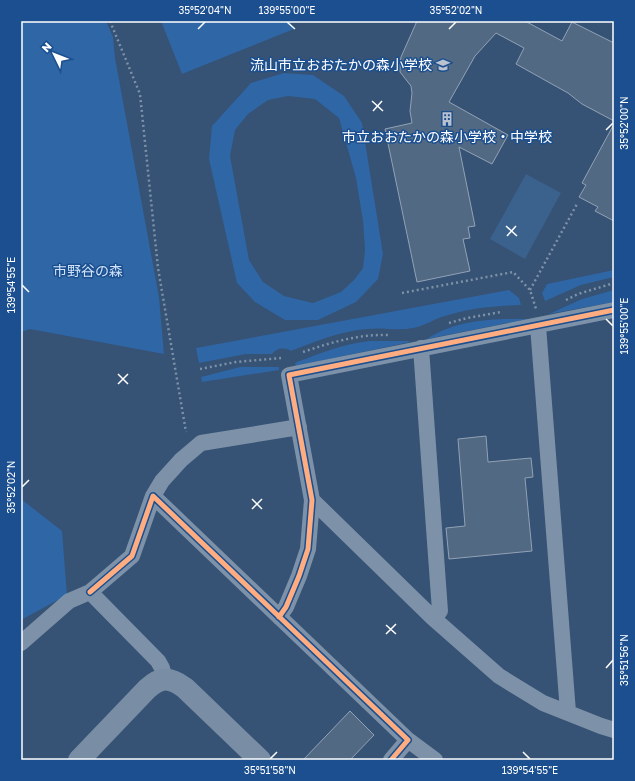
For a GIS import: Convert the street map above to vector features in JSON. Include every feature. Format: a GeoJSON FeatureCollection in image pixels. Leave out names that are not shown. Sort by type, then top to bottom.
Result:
{"type":"FeatureCollection","features":[{"type":"Feature","properties":{"kind":"street"},"geometry":{"type":"LineString","coordinates":[[279,617],[286,607],[308,549],[312,500],[289,375],[421,348],[538,320],[614,310]]}},
{"type":"Feature","properties":{"kind":"street"},"geometry":{"type":"LineString","coordinates":[[538,320],[568,712]]}},
{"type":"Feature","properties":{"kind":"street"},"geometry":{"type":"LineString","coordinates":[[421,348],[440,611],[433,618]]}},
{"type":"Feature","properties":{"kind":"street"},"geometry":{"type":"LineString","coordinates":[[21,643],[69,601],[90,592],[132,556],[153,496],[162,481],[181,460],[201,443],[299,426]]}},
{"type":"Feature","properties":{"kind":"street"},"geometry":{"type":"LineString","coordinates":[[153,496],[408,740],[435,760]]}},
{"type":"Feature","properties":{"kind":"street"},"geometry":{"type":"LineString","coordinates":[[312,500],[433,618],[499,676],[543,703],[600,726],[614,730]]}},
{"type":"Feature","properties":{"kind":"street"},"geometry":{"type":"LineString","coordinates":[[90,592],[156,659],[162,668],[165,679]]}},
{"type":"Feature","properties":{"kind":"street"},"geometry":{"type":"LineString","coordinates":[[79,760],[155,681],[165,679],[175,681],[185,688],[260,760]]}},
{"type":"Feature","properties":{"kind":"street"},"geometry":{"type":"LineString","coordinates":[[391,760],[408,740]]}},
{"type":"Feature","properties":{"kind":"path"},"geometry":{"type":"LineString","coordinates":[[110,21],[140,94],[158,268],[186,432],[201,443]]}},
{"type":"Feature","properties":{"kind":"path"},"geometry":{"type":"LineString","coordinates":[[530,290],[577,204]]}},
{"type":"Feature","properties":{"kind":"path"},"geometry":{"type":"LineString","coordinates":[[402,293],[513,272],[530,290],[538,320]]}},
{"type":"Feature","properties":{"kind":"path"},"geometry":{"type":"LineString","coordinates":[[560,303],[578,294],[614,283]]}},
{"type":"Feature","properties":{"kind":"path"},"geometry":{"type":"LineString","coordinates":[[536,309],[542,307]]}},
{"type":"Feature","properties":{"kind":"path"},"geometry":{"type":"LineString","coordinates":[[301,353],[338,340],[357,337],[392,335]]}},
{"type":"Feature","properties":{"kind":"path"},"geometry":{"type":"LineString","coordinates":[[200,369],[236,362],[285,358]]}},
{"type":"Feature","properties":{"kind":"green space","name":"市野谷の森"},"geometry":{"type":"Polygon","coordinates":[[[21,21],[106,21],[113,37],[115,58],[159,297],[164,354],[30,329],[21,332],[21,21]]]}},
{"type":"Feature","properties":{"kind":"green space"},"geometry":{"type":"Polygon","coordinates":[[[161,21],[290,21],[294,29],[182,74],[161,21]]]}},
{"type":"Feature","properties":{"kind":"green space"},"geometry":{"type":"Polygon","coordinates":[[[284,73],[313,75],[344,96],[362,123],[383,254],[378,279],[356,302],[318,320],[285,320],[255,302],[237,283],[209,159],[212,126],[251,83],[284,73]],[[288,96],[268,100],[248,114],[235,130],[230,156],[249,260],[263,282],[284,296],[313,303],[341,292],[354,280],[363,268],[365,250],[363,221],[356,178],[339,118],[315,99],[288,96]]]}},
{"type":"Feature","properties":{"kind":"green space"},"geometry":{"type":"Polygon","coordinates":[[[614,270],[614,277],[581,285],[545,301],[542,293],[547,284],[614,270]]]}},
{"type":"Feature","properties":{"kind":"green space"},"geometry":{"type":"Polygon","coordinates":[[[509,290],[519,298],[521,305],[473,309],[441,317],[422,326],[413,328],[357,330],[319,340],[291,351],[281,349],[276,350],[272,354],[246,354],[199,363],[196,348],[509,290]]]}},
{"type":"Feature","properties":{"kind":"green space"},"geometry":{"type":"Polygon","coordinates":[[[614,290],[614,302],[549,314],[582,299],[614,290]]]}},
{"type":"Feature","properties":{"kind":"green space"},"geometry":{"type":"Polygon","coordinates":[[[528,319],[427,339],[454,326],[483,320],[528,319]]]}},
{"type":"Feature","properties":{"kind":"green space"},"geometry":{"type":"Polygon","coordinates":[[[359,342],[410,342],[296,366],[295,363],[323,352],[359,342]]]}},
{"type":"Feature","properties":{"kind":"green space"},"geometry":{"type":"Polygon","coordinates":[[[240,367],[279,367],[279,370],[202,382],[201,377],[240,367]]]}},
{"type":"Feature","properties":{"kind":"green space"},"geometry":{"type":"Polygon","coordinates":[[[21,499],[62,531],[67,595],[21,620],[21,499]]]}},
{"type":"Feature","properties":{"kind":"shaded area"},"geometry":{"type":"Polygon","coordinates":[[[526,174],[561,193],[525,259],[490,239],[526,174]]]}},
{"type":"Feature","properties":{"kind":"building"},"geometry":{"type":"Polygon","coordinates":[[[417,21],[525,21],[562,41],[572,22],[614,43],[614,121],[582,104],[568,93],[516,64],[524,48],[496,33],[475,56],[449,102],[508,135],[492,164],[459,147],[475,226],[468,227],[470,238],[463,239],[470,271],[417,282],[385,129],[412,123],[410,111],[412,93],[411,86],[400,72],[400,63],[401,57],[417,21]]]}},
{"type":"Feature","properties":{"kind":"building"},"geometry":{"type":"Polygon","coordinates":[[[614,124],[614,221],[595,211],[598,207],[579,197],[586,185],[582,183],[614,124]]]}},
{"type":"Feature","properties":{"kind":"building"},"geometry":{"type":"Polygon","coordinates":[[[486,436],[488,462],[531,458],[533,477],[525,478],[532,551],[449,559],[446,528],[465,526],[458,439],[486,436]]]}},
{"type":"Feature","properties":{"kind":"building"},"geometry":{"type":"Polygon","coordinates":[[[350,711],[374,735],[350,760],[303,760],[350,711]]]}},
{"type":"Feature","properties":{"kind":"cycle path"},"geometry":{"type":"LineString","coordinates":[[279,617],[286,607],[308,549],[312,500],[289,375],[614,310]]}},
{"type":"Feature","properties":{"kind":"cycle path"},"geometry":{"type":"LineString","coordinates":[[90,592],[132,556],[153,496],[408,740],[391,760]]}},
{"type":"Feature","properties":{"kind":"place","name":"流山市立おおたかの森小学校"},"geometry":{"type":"Point","coordinates":[443,65]}},
{"type":"Feature","properties":{"kind":"place","name":"市立おおたかの森小学校・中学校"},"geometry":{"type":"Point","coordinates":[447,119]}}]}
